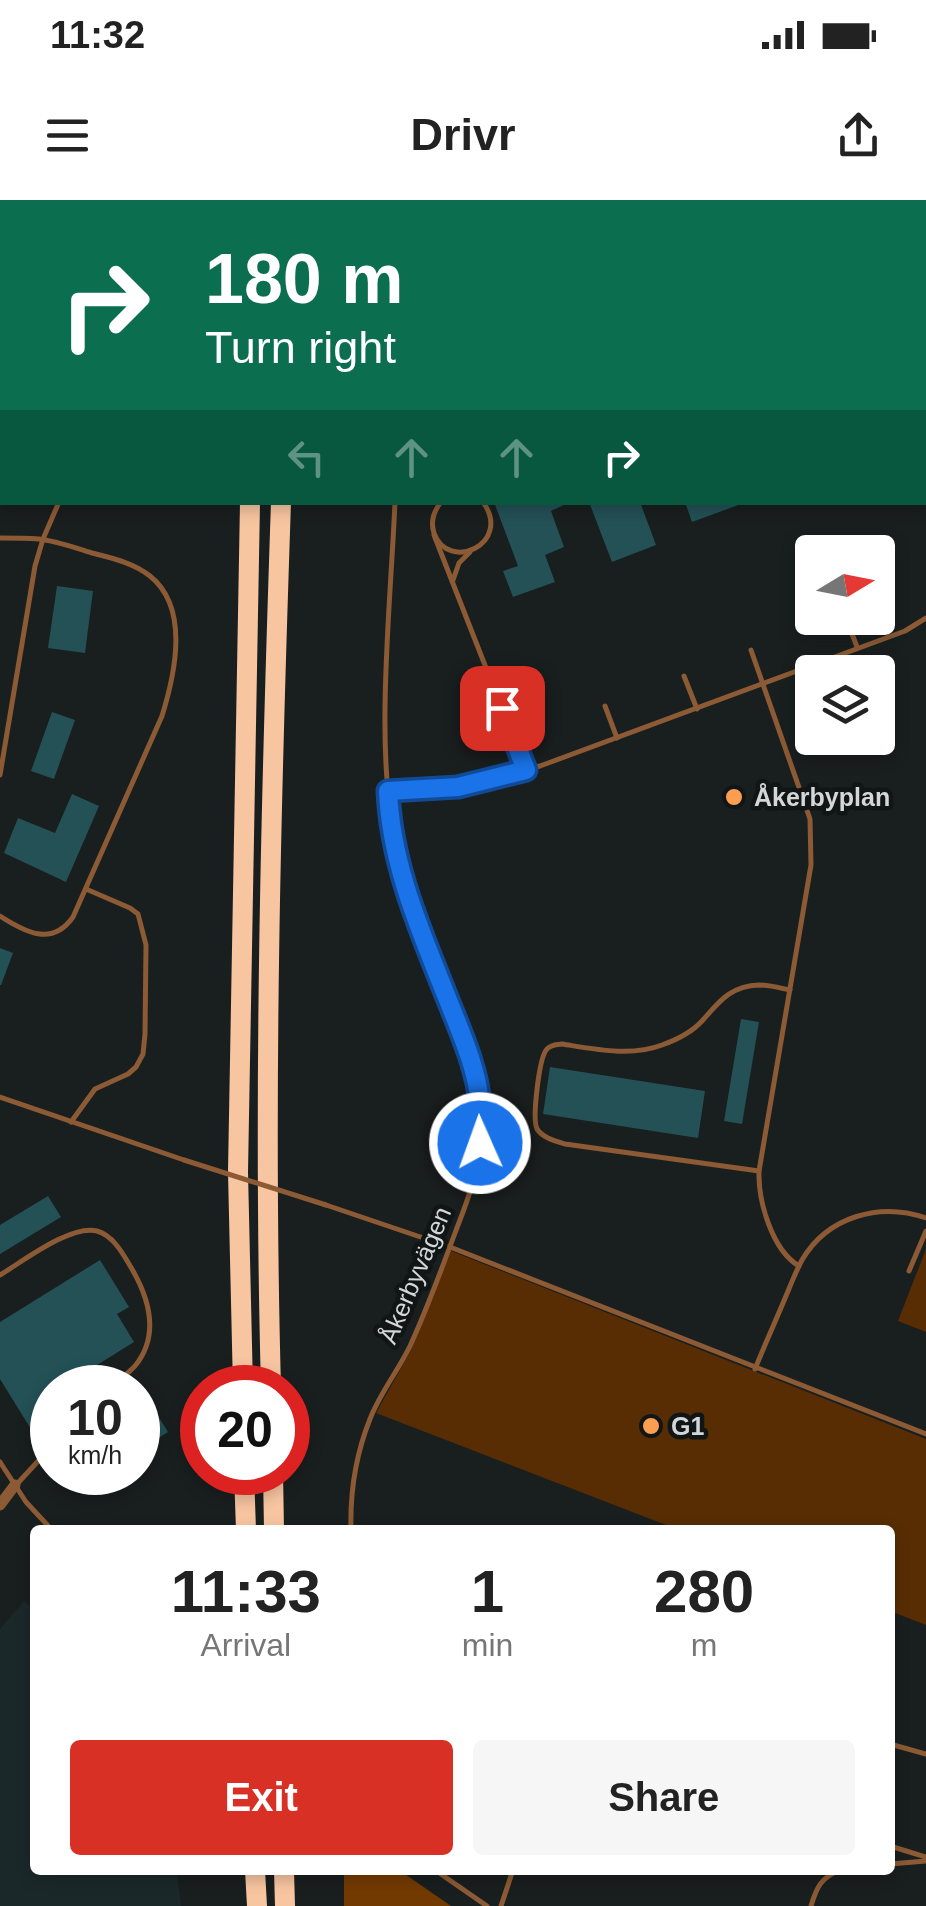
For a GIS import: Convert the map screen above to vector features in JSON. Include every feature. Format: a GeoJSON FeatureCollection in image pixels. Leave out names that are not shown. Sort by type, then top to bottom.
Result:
{"type":"FeatureCollection","features":[{"type":"Feature","properties":{"kind":"highway"},"geometry":{"type":"LineString","coordinates":[[242,1365],[238,1172],[250,505]]}},
{"type":"Feature","properties":{"kind":"highway"},"geometry":{"type":"LineString","coordinates":[[270,1365],[270,854],[281,505]]}},
{"type":"Feature","properties":{"kind":"highway"},"geometry":{"type":"LineString","coordinates":[[245,1495],[246,1525]]}},
{"type":"Feature","properties":{"kind":"highway"},"geometry":{"type":"LineString","coordinates":[[273,1495],[274,1525]]}},
{"type":"Feature","properties":{"kind":"highway"},"geometry":{"type":"LineString","coordinates":[[255,1875],[257,1906]]}},
{"type":"Feature","properties":{"kind":"highway"},"geometry":{"type":"LineString","coordinates":[[284,1875],[286,1906]]}},
{"type":"Feature","properties":{"kind":"street"},"geometry":{"type":"LineString","coordinates":[[0,1505],[16,1485]]}},
{"type":"Feature","properties":{"kind":"lane"},"geometry":{"type":"LineString","coordinates":[[0,775],[35,566],[58,505]]}},
{"type":"Feature","properties":{"kind":"lane","name":"Åkerbyvägen"},"geometry":{"type":"LineString","coordinates":[[351,1525],[355,1472],[370,1418],[408,1349],[450,1247],[474,1183],[480,1143],[480,1102],[473,1068],[422,937],[398,862],[389,812],[386,704],[394,505]]}},
{"type":"Feature","properties":{"kind":"lane"},"geometry":{"type":"LineString","coordinates":[[438,505],[434,510],[434,535],[526,770]]}},
{"type":"Feature","properties":{"kind":"lane"},"geometry":{"type":"LineString","coordinates":[[453,582],[458,563],[484,543],[492,525],[484,505]]}},
{"type":"Feature","properties":{"kind":"lane"},"geometry":{"type":"LineString","coordinates":[[434,535],[446,548],[459,553],[473,551]]}},
{"type":"Feature","properties":{"kind":"lane"},"geometry":{"type":"LineString","coordinates":[[0,538],[42,539],[140,569],[154,579],[166,596],[173,612],[175,637],[172,684],[162,716],[73,917],[66,928],[55,934],[38,934],[0,916]]}},
{"type":"Feature","properties":{"kind":"lane"},"geometry":{"type":"LineString","coordinates":[[388,791],[458,787],[526,770],[905,631],[926,618]]}},
{"type":"Feature","properties":{"kind":"lane"},"geometry":{"type":"LineString","coordinates":[[853,635],[858,648]]}},
{"type":"Feature","properties":{"kind":"lane"},"geometry":{"type":"LineString","coordinates":[[750,650],[810,819],[811,864],[759,1171],[759,1190],[778,1244],[799,1266]]}},
{"type":"Feature","properties":{"kind":"lane"},"geometry":{"type":"LineString","coordinates":[[684,676],[697,708]]}},
{"type":"Feature","properties":{"kind":"lane"},"geometry":{"type":"LineString","coordinates":[[604,706],[617,738]]}},
{"type":"Feature","properties":{"kind":"lane"},"geometry":{"type":"LineString","coordinates":[[71,1122],[95,1089],[136,1067],[143,1054],[145,1034],[146,945],[138,914],[86,889]]}},
{"type":"Feature","properties":{"kind":"lane"},"geometry":{"type":"LineString","coordinates":[[759,1171],[565,1144],[548,1138],[535,1125],[534,1114],[543,1056],[547,1049],[562,1044],[627,1051],[658,1047],[701,1023],[737,990],[762,985],[790,990]]}},
{"type":"Feature","properties":{"kind":"lane"},"geometry":{"type":"LineString","coordinates":[[0,1097],[450,1247],[926,1434]]}},
{"type":"Feature","properties":{"kind":"lane"},"geometry":{"type":"LineString","coordinates":[[755,1369],[803,1258],[829,1230],[863,1213],[902,1212],[926,1218]]}},
{"type":"Feature","properties":{"kind":"lane"},"geometry":{"type":"LineString","coordinates":[[0,1275],[66,1236],[96,1230],[108,1237],[122,1252],[147,1299],[148,1334],[135,1365]]}},
{"type":"Feature","properties":{"kind":"lane"},"geometry":{"type":"LineString","coordinates":[[909,1272],[926,1231]]}},
{"type":"Feature","properties":{"kind":"lane"},"geometry":{"type":"LineString","coordinates":[[0,1462],[26,1502],[47,1525]]}},
{"type":"Feature","properties":{"kind":"lane"},"geometry":{"type":"LineString","coordinates":[[16,1485],[30,1470]]}},
{"type":"Feature","properties":{"kind":"lane"},"geometry":{"type":"LineString","coordinates":[[895,1745],[926,1754]]}},
{"type":"Feature","properties":{"kind":"lane"},"geometry":{"type":"LineString","coordinates":[[895,1848],[926,1859]]}},
{"type":"Feature","properties":{"kind":"lane"},"geometry":{"type":"LineString","coordinates":[[895,1863],[926,1859]]}},
{"type":"Feature","properties":{"kind":"lane"},"geometry":{"type":"LineString","coordinates":[[442,1875],[487,1906]]}},
{"type":"Feature","properties":{"kind":"lane"},"geometry":{"type":"LineString","coordinates":[[501,1906],[510,1875]]}},
{"type":"Feature","properties":{"kind":"lane"},"geometry":{"type":"LineString","coordinates":[[811,1906],[818,1884],[828,1875]]}},
{"type":"Feature","properties":{"kind":"shaded area"},"geometry":{"type":"Polygon","coordinates":[[[926,1249],[926,1332],[898,1321],[926,1249]]]}},
{"type":"Feature","properties":{"kind":"shaded area","name":"G1"},"geometry":{"type":"Polygon","coordinates":[[[451,1251],[926,1439],[926,1625],[895,1613],[895,1525],[666,1525],[376,1413],[410,1352],[451,1251]]]}},
{"type":"Feature","properties":{"kind":"shaded area"},"geometry":{"type":"Polygon","coordinates":[[[24,1601],[30,1606],[30,1875],[178,1875],[181,1906],[0,1906],[0,1629],[24,1601]]]}},
{"type":"Feature","properties":{"kind":"shaded area"},"geometry":{"type":"Polygon","coordinates":[[[344,1875],[406,1875],[451,1906],[344,1906],[344,1875]]]}},
{"type":"Feature","properties":{"kind":"building"},"geometry":{"type":"Polygon","coordinates":[[[495,505],[564,505],[551,511],[564,547],[545,555],[555,582],[513,597],[503,571],[518,566],[495,505]]]}},
{"type":"Feature","properties":{"kind":"building"},"geometry":{"type":"Polygon","coordinates":[[[590,505],[641,505],[656,545],[612,562],[590,505]]]}},
{"type":"Feature","properties":{"kind":"building"},"geometry":{"type":"Polygon","coordinates":[[[686,505],[738,505],[692,522],[686,505]]]}},
{"type":"Feature","properties":{"kind":"building"},"geometry":{"type":"Polygon","coordinates":[[[57,586],[93,591],[85,653],[48,648],[57,586]]]}},
{"type":"Feature","properties":{"kind":"building"},"geometry":{"type":"Polygon","coordinates":[[[52,712],[75,720],[54,779],[31,771],[52,712]]]}},
{"type":"Feature","properties":{"kind":"building"},"geometry":{"type":"Polygon","coordinates":[[[72,794],[99,806],[66,882],[4,853],[18,818],[55,833],[72,794]]]}},
{"type":"Feature","properties":{"kind":"building"},"geometry":{"type":"Polygon","coordinates":[[[0,948],[13,953],[1,985],[0,985],[0,948]]]}},
{"type":"Feature","properties":{"kind":"building"},"geometry":{"type":"Polygon","coordinates":[[[741,1019],[759,1022],[742,1124],[724,1121],[741,1019]]]}},
{"type":"Feature","properties":{"kind":"building"},"geometry":{"type":"Polygon","coordinates":[[[550,1067],[705,1091],[698,1138],[543,1114],[550,1067]]]}},
{"type":"Feature","properties":{"kind":"building"},"geometry":{"type":"Polygon","coordinates":[[[48,1196],[61,1217],[0,1254],[0,1225],[48,1196]]]}},
{"type":"Feature","properties":{"kind":"building"},"geometry":{"type":"Polygon","coordinates":[[[100,1260],[129,1307],[117,1314],[134,1342],[97,1365],[30,1365],[30,1428],[0,1379],[0,1322],[100,1260]]]}},
{"type":"Feature","properties":{"kind":"building"},"geometry":{"type":"Polygon","coordinates":[[[160,1419],[168,1432],[160,1437],[160,1419]]]}},
{"type":"Feature","properties":{"kind":"place","name":"Åkerbyplan"},"geometry":{"type":"Point","coordinates":[734,797]}},
{"type":"Feature","properties":{"kind":"place","name":"G1"},"geometry":{"type":"Point","coordinates":[651,1426]}},
{"type":"Feature","properties":{"kind":"route"},"geometry":{"type":"LineString","coordinates":[[480,1143],[480,1102],[473,1068],[422,937],[398,862],[388,791],[458,787],[526,770],[502,708]]}}]}
